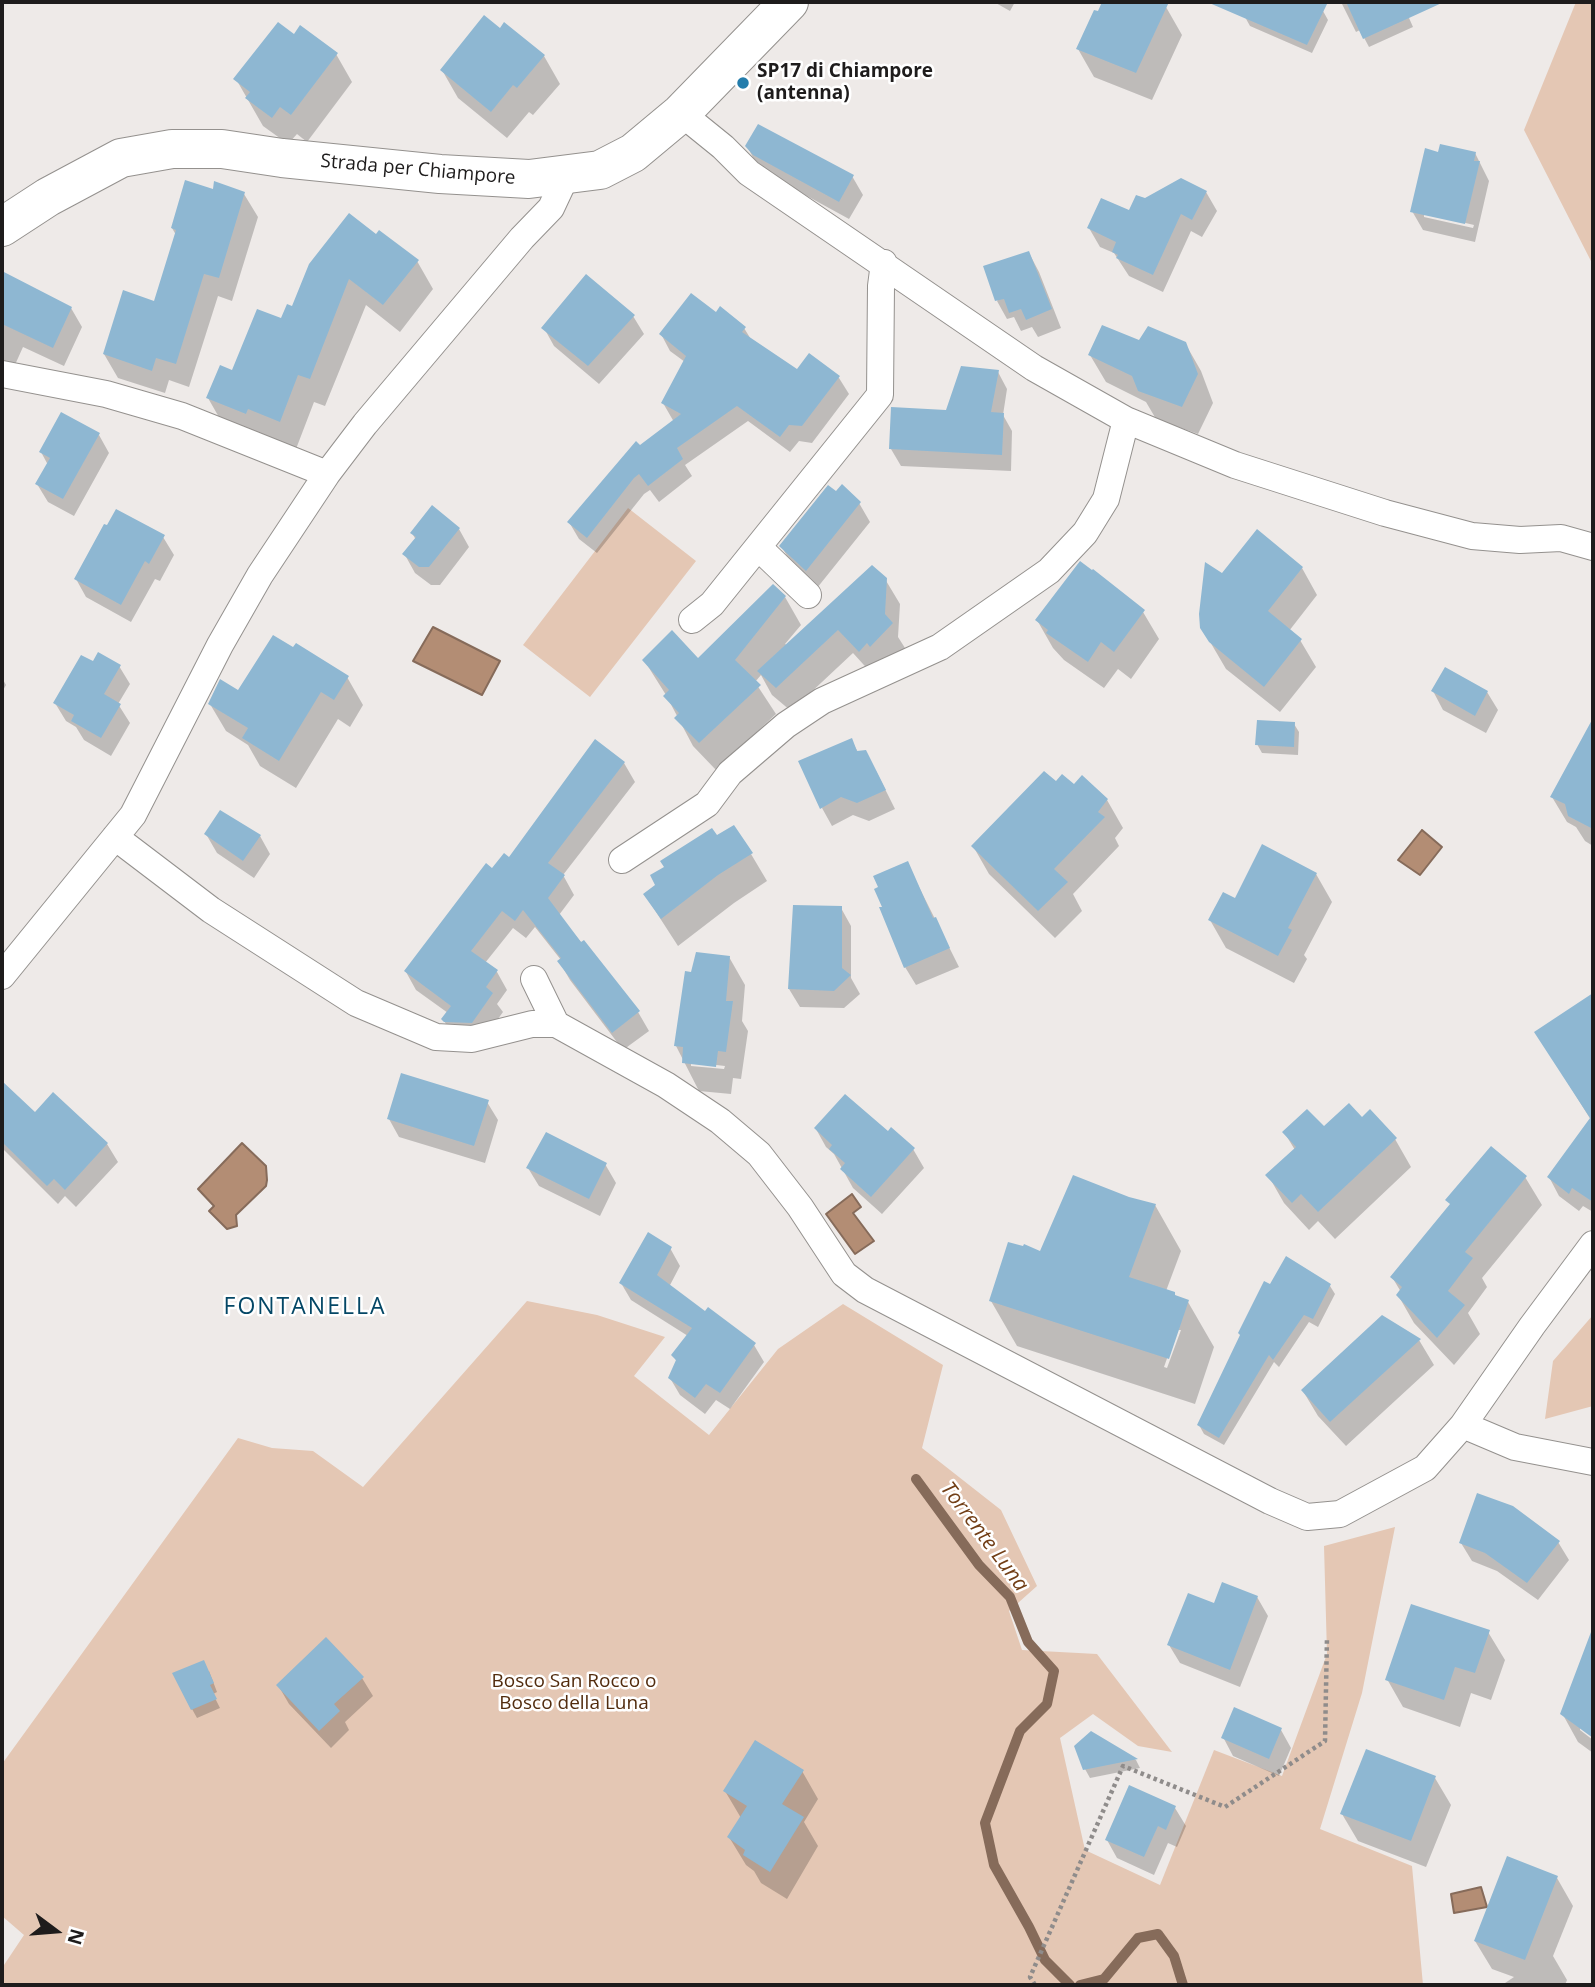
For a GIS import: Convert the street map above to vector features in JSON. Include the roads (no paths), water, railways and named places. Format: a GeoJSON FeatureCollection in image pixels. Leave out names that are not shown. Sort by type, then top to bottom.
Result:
{"type":"FeatureCollection","features":[{"type":"Feature","properties":{"kind":"street","name":"Strada per Chiampore"},"geometry":{"type":"LineString","coordinates":[[2,227],[48,197],[121,158],[172,149],[222,149],[282,158],[529,179],[600,170],[633,153],[681,113],[789,2]]}},
{"type":"Feature","properties":{"kind":"street"},"geometry":{"type":"LineString","coordinates":[[681,113],[723,147],[749,173],[1034,368],[1126,419],[1235,465],[1409,519],[1472,536],[1520,540],[1561,538],[1593,547]]}},
{"type":"Feature","properties":{"kind":"street"},"geometry":{"type":"LineString","coordinates":[[2,976],[133,815],[220,645],[260,575],[327,474],[522,237],[551,208],[566,176]]}},
{"type":"Feature","properties":{"kind":"street"},"geometry":{"type":"LineString","coordinates":[[692,620],[712,604],[880,395],[881,286],[884,263]]}},
{"type":"Feature","properties":{"kind":"street"},"geometry":{"type":"LineString","coordinates":[[2,374],[106,394],[182,416],[327,474]]}},
{"type":"Feature","properties":{"kind":"street"},"geometry":{"type":"LineString","coordinates":[[622,860],[707,804],[730,773],[786,725],[822,701],[940,647],[1049,571],[1085,533],[1106,499],[1126,419]]}},
{"type":"Feature","properties":{"kind":"street"},"geometry":{"type":"LineString","coordinates":[[758,547],[808,595]]}},
{"type":"Feature","properties":{"kind":"street"},"geometry":{"type":"LineString","coordinates":[[115,837],[211,910],[346,996],[436,1038],[472,1039],[532,1024],[555,1024],[666,1085],[720,1121],[759,1154],[800,1207],[844,1274],[865,1290],[1307,1517],[1340,1514],[1425,1468],[1463,1425],[1593,1244]]}},
{"type":"Feature","properties":{"kind":"street"},"geometry":{"type":"LineString","coordinates":[[534,979],[555,1024]]}},
{"type":"Feature","properties":{"kind":"street"},"geometry":{"type":"LineString","coordinates":[[1463,1425],[1515,1447],[1593,1462]]}},
{"type":"Feature","properties":{"kind":"waterway","name":"Torrente Luna"},"geometry":{"type":"LineString","coordinates":[[916,1479],[979,1565],[1010,1597],[1028,1642],[1054,1671],[1047,1704],[1020,1731],[985,1823],[994,1865],[1045,1960],[1070,1985]]}},
{"type":"Feature","properties":{"kind":"waterway","name":"Torrente Luna"},"geometry":{"type":"LineString","coordinates":[[1080,1985],[1104,1979],[1138,1938],[1158,1934],[1174,1956],[1183,1985]]}},
{"type":"Feature","properties":{"kind":"place","name":"SP17 di Chiampore (antenna)"},"geometry":{"type":"Point","coordinates":[743,83]}},
{"type":"Feature","properties":{"kind":"district","name":"FONTANELLA"},"geometry":{"type":"Point","coordinates":[305,1307]}},
{"type":"Feature","properties":{"kind":"park label","name":"Bosco San Rocco o Bosco della Luna"},"geometry":{"type":"Point","coordinates":[574,1693]}}]}
